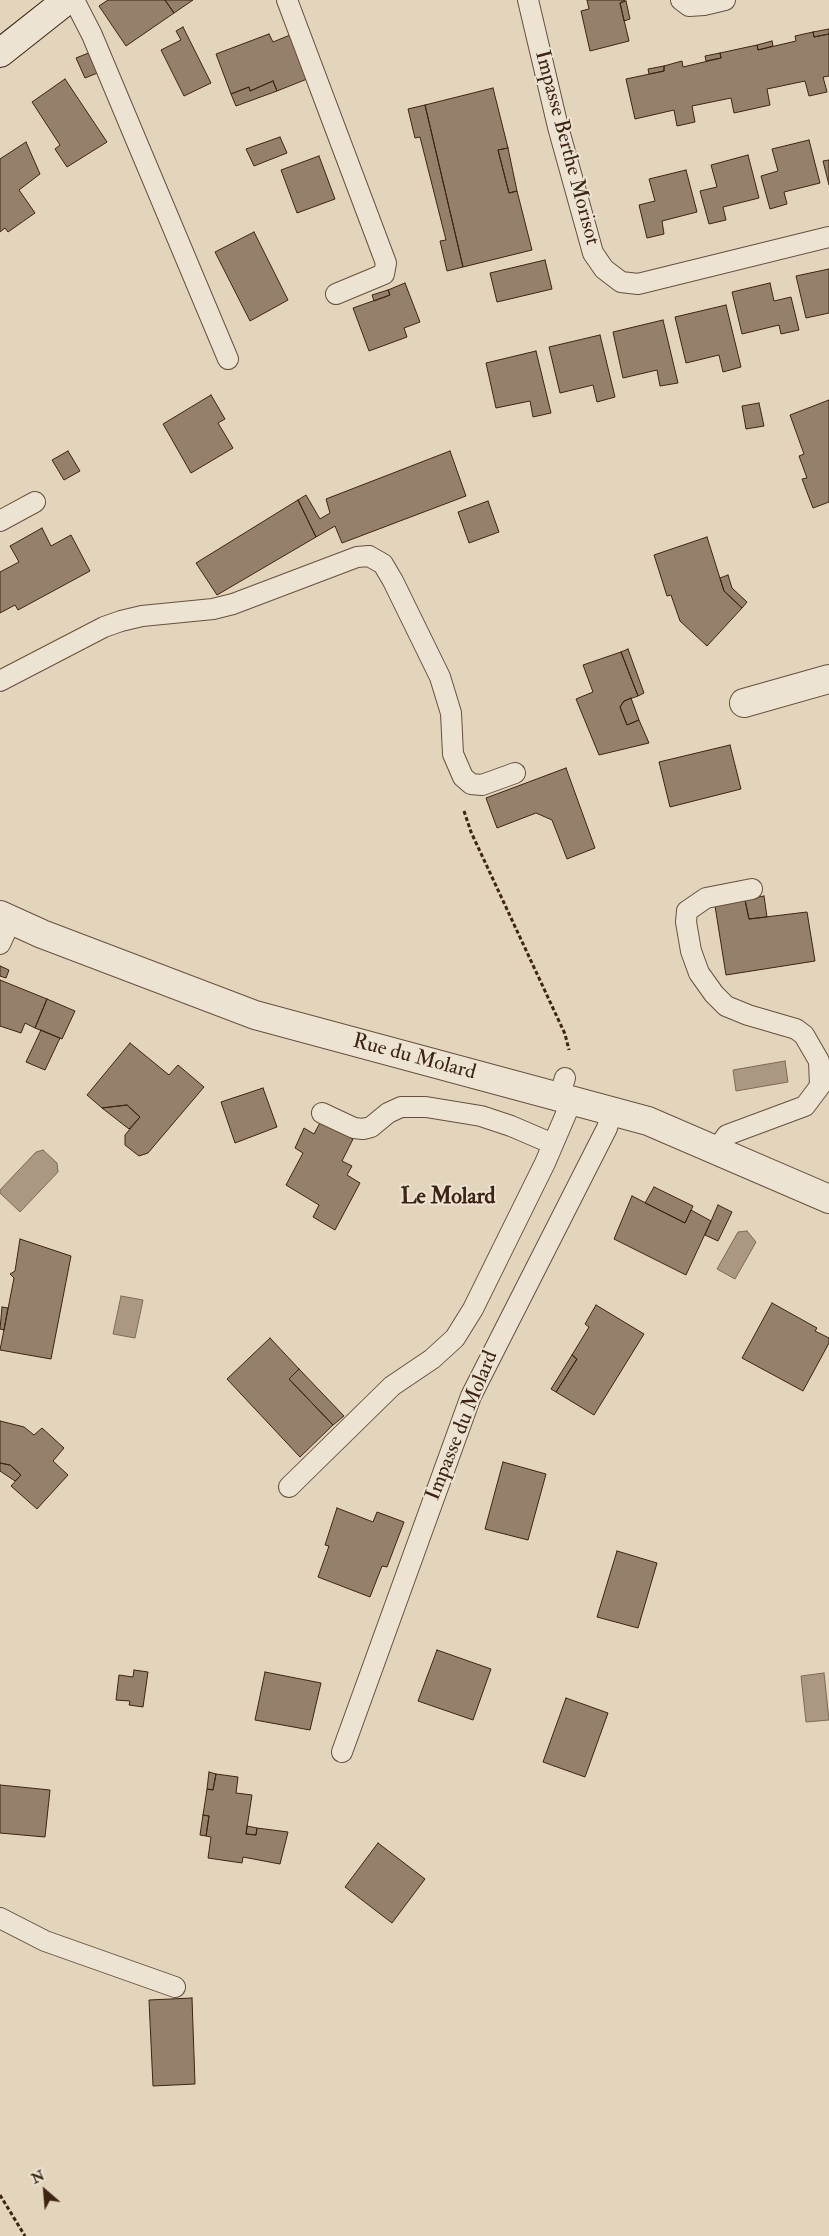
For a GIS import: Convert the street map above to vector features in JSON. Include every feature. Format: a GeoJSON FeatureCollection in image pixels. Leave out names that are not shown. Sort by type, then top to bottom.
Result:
{"type":"FeatureCollection","features":[{"type":"Feature","properties":{"kind":"street"},"geometry":{"type":"LineString","coordinates":[[0,53],[68,0]]}},
{"type":"Feature","properties":{"kind":"street"},"geometry":{"type":"LineString","coordinates":[[744,704],[829,679]]}},
{"type":"Feature","properties":{"kind":"street","name":"Rue du Molard"},"geometry":{"type":"LineString","coordinates":[[4,926],[42,934],[254,1015],[565,1092],[612,1111],[648,1121],[717,1149],[829,1199]]}},
{"type":"Feature","properties":{"kind":"lane"},"geometry":{"type":"LineString","coordinates":[[74,0],[92,35],[228,359]]}},
{"type":"Feature","properties":{"kind":"lane"},"geometry":{"type":"LineString","coordinates":[[287,0],[386,263],[384,274],[336,294]]}},
{"type":"Feature","properties":{"kind":"lane","name":"Impasse Berthe Morisot"},"geometry":{"type":"LineString","coordinates":[[528,0],[558,128],[592,253],[604,269],[621,282],[638,284],[829,237]]}},
{"type":"Feature","properties":{"kind":"lane"},"geometry":{"type":"LineString","coordinates":[[681,0],[689,6],[725,0]]}},
{"type":"Feature","properties":{"kind":"lane"},"geometry":{"type":"LineString","coordinates":[[0,521],[35,502]]}},
{"type":"Feature","properties":{"kind":"lane"},"geometry":{"type":"LineString","coordinates":[[0,681],[104,627],[121,621],[142,616],[213,609],[233,604],[357,557],[369,556],[383,564],[426,644],[440,677],[451,713],[452,754],[463,777],[472,784],[482,785],[515,773]]}},
{"type":"Feature","properties":{"kind":"lane"},"geometry":{"type":"LineString","coordinates":[[717,1149],[726,1135],[804,1106],[820,1086],[818,1061],[804,1035],[796,1029],[756,1018],[726,1006],[714,994],[700,973],[691,951],[686,922],[688,911],[706,898],[752,889]]}},
{"type":"Feature","properties":{"kind":"lane"},"geometry":{"type":"LineString","coordinates":[[289,1487],[392,1386],[432,1359],[455,1338],[473,1309],[553,1144],[565,1092]]}},
{"type":"Feature","properties":{"kind":"lane"},"geometry":{"type":"LineString","coordinates":[[322,1112],[354,1128],[363,1129],[372,1127],[388,1113],[401,1106],[426,1107],[481,1116],[511,1126],[553,1144]]}},
{"type":"Feature","properties":{"kind":"lane","name":"Impasse du Molard"},"geometry":{"type":"LineString","coordinates":[[342,1752],[471,1396],[606,1128],[612,1111]]}},
{"type":"Feature","properties":{"kind":"lane"},"geometry":{"type":"LineString","coordinates":[[0,1918],[45,1941],[175,1987]]}},
{"type":"Feature","properties":{"kind":"path"},"geometry":{"type":"LineString","coordinates":[[472,784],[464,799],[464,814],[565,1034],[569,1052],[569,1066],[565,1092]]}},
{"type":"Feature","properties":{"kind":"path"},"geometry":{"type":"LineString","coordinates":[[0,2195],[25,2236]]}},
{"type":"Feature","properties":{"kind":"shaded area"},"geometry":{"type":"Polygon","coordinates":[[[785,1061],[788,1082],[736,1091],[733,1070],[785,1061]]]}},
{"type":"Feature","properties":{"kind":"shaded area"},"geometry":{"type":"Polygon","coordinates":[[[43,1150],[57,1163],[58,1172],[20,1212],[0,1193],[0,1190],[36,1152],[43,1150]]]}},
{"type":"Feature","properties":{"kind":"shaded area"},"geometry":{"type":"Polygon","coordinates":[[[747,1231],[756,1242],[735,1279],[717,1269],[738,1232],[747,1231]]]}},
{"type":"Feature","properties":{"kind":"shaded area"},"geometry":{"type":"Polygon","coordinates":[[[121,1296],[143,1300],[135,1338],[113,1334],[121,1296]]]}},
{"type":"Feature","properties":{"kind":"shaded area"},"geometry":{"type":"Polygon","coordinates":[[[824,1673],[829,1720],[806,1722],[801,1676],[824,1673]]]}},
{"type":"Feature","properties":{"kind":"building"},"geometry":{"type":"Polygon","coordinates":[[[108,0],[165,0],[174,13],[126,46],[99,6],[108,0]]]}},
{"type":"Feature","properties":{"kind":"building"},"geometry":{"type":"Polygon","coordinates":[[[165,0],[193,0],[174,13],[165,0]]]}},
{"type":"Feature","properties":{"kind":"building"},"geometry":{"type":"Polygon","coordinates":[[[587,0],[625,0],[620,3],[629,41],[590,51],[581,11],[589,9],[587,0]]]}},
{"type":"Feature","properties":{"kind":"building"},"geometry":{"type":"Polygon","coordinates":[[[626,1],[630,19],[624,21],[620,3],[626,1]]]}},
{"type":"Feature","properties":{"kind":"building"},"geometry":{"type":"Polygon","coordinates":[[[183,27],[211,83],[184,96],[161,50],[181,40],[176,31],[183,27]]]}},
{"type":"Feature","properties":{"kind":"building"},"geometry":{"type":"Polygon","coordinates":[[[829,29],[829,34],[814,37],[813,32],[829,29]]]}},
{"type":"Feature","properties":{"kind":"building"},"geometry":{"type":"Polygon","coordinates":[[[813,32],[814,37],[829,34],[829,76],[823,77],[827,92],[809,96],[805,81],[767,89],[770,105],[734,113],[731,98],[692,106],[695,122],[677,126],[674,110],[635,119],[626,79],[664,71],[664,66],[682,61],[683,67],[721,58],[720,53],[757,45],[758,50],[796,41],[795,36],[813,32]]]}},
{"type":"Feature","properties":{"kind":"building"},"geometry":{"type":"Polygon","coordinates":[[[269,34],[273,42],[290,35],[307,79],[277,91],[273,81],[250,91],[249,87],[231,94],[216,54],[269,34]]]}},
{"type":"Feature","properties":{"kind":"building"},"geometry":{"type":"Polygon","coordinates":[[[772,41],[773,46],[758,50],[757,45],[772,41]]]}},
{"type":"Feature","properties":{"kind":"building"},"geometry":{"type":"Polygon","coordinates":[[[91,52],[100,72],[85,78],[76,58],[91,52]]]}},
{"type":"Feature","properties":{"kind":"building"},"geometry":{"type":"Polygon","coordinates":[[[720,53],[721,58],[706,61],[705,56],[720,53]]]}},
{"type":"Feature","properties":{"kind":"building"},"geometry":{"type":"Polygon","coordinates":[[[664,66],[664,71],[649,74],[648,69],[664,66]]]}},
{"type":"Feature","properties":{"kind":"building"},"geometry":{"type":"Polygon","coordinates":[[[65,79],[107,142],[67,167],[55,149],[60,145],[32,102],[65,79]]]}},
{"type":"Feature","properties":{"kind":"building"},"geometry":{"type":"Polygon","coordinates":[[[273,81],[277,91],[236,106],[231,94],[249,87],[250,91],[273,81]]]}},
{"type":"Feature","properties":{"kind":"building"},"geometry":{"type":"Polygon","coordinates":[[[493,88],[508,148],[498,150],[509,193],[517,191],[532,250],[463,267],[425,105],[493,88]]]}},
{"type":"Feature","properties":{"kind":"building"},"geometry":{"type":"Polygon","coordinates":[[[425,105],[463,267],[447,271],[440,241],[446,240],[420,137],[415,138],[408,109],[425,105]]]}},
{"type":"Feature","properties":{"kind":"building"},"geometry":{"type":"Polygon","coordinates":[[[280,137],[287,153],[254,166],[246,149],[280,137]]]}},
{"type":"Feature","properties":{"kind":"building"},"geometry":{"type":"Polygon","coordinates":[[[809,140],[820,183],[784,192],[787,204],[770,209],[761,176],[778,171],[772,149],[809,140]]]}},
{"type":"Feature","properties":{"kind":"building"},"geometry":{"type":"Polygon","coordinates":[[[26,142],[40,174],[19,190],[35,213],[8,232],[5,228],[0,232],[0,159],[26,142]]]}},
{"type":"Feature","properties":{"kind":"building"},"geometry":{"type":"Polygon","coordinates":[[[508,148],[517,191],[509,193],[498,150],[508,148]]]}},
{"type":"Feature","properties":{"kind":"building"},"geometry":{"type":"Polygon","coordinates":[[[748,155],[759,198],[723,207],[726,220],[709,224],[700,191],[717,187],[711,165],[748,155]]]}},
{"type":"Feature","properties":{"kind":"building"},"geometry":{"type":"Polygon","coordinates":[[[319,156],[335,199],[297,213],[281,170],[319,156]]]}},
{"type":"Feature","properties":{"kind":"building"},"geometry":{"type":"Polygon","coordinates":[[[829,160],[829,185],[823,161],[829,160]]]}},
{"type":"Feature","properties":{"kind":"building"},"geometry":{"type":"Polygon","coordinates":[[[686,170],[697,212],[662,221],[664,234],[647,238],[639,205],[655,201],[649,179],[686,170]]]}},
{"type":"Feature","properties":{"kind":"building"},"geometry":{"type":"Polygon","coordinates":[[[254,232],[288,300],[250,321],[215,252],[254,232]]]}},
{"type":"Feature","properties":{"kind":"building"},"geometry":{"type":"Polygon","coordinates":[[[545,260],[552,289],[497,302],[490,273],[545,260]]]}},
{"type":"Feature","properties":{"kind":"building"},"geometry":{"type":"Polygon","coordinates":[[[829,269],[829,313],[806,318],[796,276],[829,269]]]}},
{"type":"Feature","properties":{"kind":"building"},"geometry":{"type":"Polygon","coordinates":[[[405,283],[420,322],[404,328],[407,337],[369,351],[353,308],[390,295],[388,290],[405,283]]]}},
{"type":"Feature","properties":{"kind":"building"},"geometry":{"type":"Polygon","coordinates":[[[770,283],[774,301],[791,297],[799,330],[781,334],[779,325],[742,334],[732,292],[770,283]]]}},
{"type":"Feature","properties":{"kind":"building"},"geometry":{"type":"Polygon","coordinates":[[[388,290],[390,295],[374,301],[372,295],[388,290]]]}},
{"type":"Feature","properties":{"kind":"building"},"geometry":{"type":"Polygon","coordinates":[[[726,305],[741,367],[723,372],[719,355],[686,363],[675,317],[726,305]]]}},
{"type":"Feature","properties":{"kind":"building"},"geometry":{"type":"Polygon","coordinates":[[[663,320],[678,383],[660,386],[657,370],[623,378],[613,332],[663,320]]]}},
{"type":"Feature","properties":{"kind":"building"},"geometry":{"type":"Polygon","coordinates":[[[600,335],[615,397],[597,402],[593,385],[560,393],[549,347],[600,335]]]}},
{"type":"Feature","properties":{"kind":"building"},"geometry":{"type":"Polygon","coordinates":[[[536,351],[551,413],[533,417],[530,401],[496,408],[486,363],[536,351]]]}},
{"type":"Feature","properties":{"kind":"building"},"geometry":{"type":"Polygon","coordinates":[[[211,395],[225,419],[218,423],[233,448],[191,473],[163,424],[211,395]]]}},
{"type":"Feature","properties":{"kind":"building"},"geometry":{"type":"Polygon","coordinates":[[[829,400],[829,502],[813,508],[802,479],[807,478],[799,456],[804,454],[790,415],[829,400]]]}},
{"type":"Feature","properties":{"kind":"building"},"geometry":{"type":"Polygon","coordinates":[[[759,403],[764,426],[746,429],[742,406],[759,403]]]}},
{"type":"Feature","properties":{"kind":"building"},"geometry":{"type":"Polygon","coordinates":[[[68,451],[80,471],[64,480],[52,460],[68,451]]]}},
{"type":"Feature","properties":{"kind":"building"},"geometry":{"type":"Polygon","coordinates":[[[450,451],[466,496],[342,543],[335,526],[316,537],[298,500],[306,495],[320,519],[330,513],[326,499],[450,451]]]}},
{"type":"Feature","properties":{"kind":"building"},"geometry":{"type":"Polygon","coordinates":[[[298,500],[316,537],[217,595],[196,563],[298,500]]]}},
{"type":"Feature","properties":{"kind":"building"},"geometry":{"type":"Polygon","coordinates":[[[488,501],[499,532],[469,543],[458,512],[488,501]]]}},
{"type":"Feature","properties":{"kind":"building"},"geometry":{"type":"Polygon","coordinates":[[[42,528],[51,546],[71,535],[90,571],[18,610],[15,605],[0,613],[0,572],[19,562],[10,546],[42,528]]]}},
{"type":"Feature","properties":{"kind":"building"},"geometry":{"type":"Polygon","coordinates":[[[707,537],[724,591],[742,608],[707,646],[680,621],[671,595],[667,596],[654,555],[707,537]]]}},
{"type":"Feature","properties":{"kind":"building"},"geometry":{"type":"Polygon","coordinates":[[[728,575],[732,588],[747,602],[742,608],[724,591],[720,578],[728,575]]]}},
{"type":"Feature","properties":{"kind":"building"},"geometry":{"type":"Polygon","coordinates":[[[628,649],[644,693],[638,696],[621,652],[628,649]]]}},
{"type":"Feature","properties":{"kind":"building"},"geometry":{"type":"Polygon","coordinates":[[[621,652],[638,696],[624,701],[620,707],[627,725],[639,720],[649,743],[599,755],[576,699],[593,692],[583,665],[621,652]]]}},
{"type":"Feature","properties":{"kind":"building"},"geometry":{"type":"Polygon","coordinates":[[[631,698],[639,720],[627,725],[620,707],[624,701],[631,698]]]}},
{"type":"Feature","properties":{"kind":"building"},"geometry":{"type":"Polygon","coordinates":[[[730,745],[741,789],[670,807],[659,762],[730,745]]]}},
{"type":"Feature","properties":{"kind":"building"},"geometry":{"type":"Polygon","coordinates":[[[566,768],[595,848],[567,859],[552,820],[536,813],[497,828],[486,798],[566,768]]]}},
{"type":"Feature","properties":{"kind":"building"},"geometry":{"type":"Polygon","coordinates":[[[764,896],[767,917],[749,919],[745,900],[764,896]]]}},
{"type":"Feature","properties":{"kind":"building"},"geometry":{"type":"Polygon","coordinates":[[[745,900],[749,919],[807,912],[815,961],[726,975],[715,906],[745,900]]]}},
{"type":"Feature","properties":{"kind":"building"},"geometry":{"type":"Polygon","coordinates":[[[0,966],[9,970],[6,978],[0,976],[0,966]]]}},
{"type":"Feature","properties":{"kind":"building"},"geometry":{"type":"Polygon","coordinates":[[[0,980],[47,999],[35,1028],[25,1023],[21,1033],[0,1026],[0,980]]]}},
{"type":"Feature","properties":{"kind":"building"},"geometry":{"type":"Polygon","coordinates":[[[47,999],[75,1011],[62,1039],[35,1028],[47,999]]]}},
{"type":"Feature","properties":{"kind":"building"},"geometry":{"type":"Polygon","coordinates":[[[41,1030],[60,1038],[45,1070],[26,1062],[41,1030]]]}},
{"type":"Feature","properties":{"kind":"building"},"geometry":{"type":"Polygon","coordinates":[[[130,1043],[169,1075],[178,1065],[204,1087],[148,1153],[139,1156],[125,1145],[125,1135],[140,1117],[127,1105],[102,1108],[87,1095],[130,1043]]]}},
{"type":"Feature","properties":{"kind":"building"},"geometry":{"type":"Polygon","coordinates":[[[263,1088],[277,1127],[235,1143],[221,1102],[263,1088]]]}},
{"type":"Feature","properties":{"kind":"building"},"geometry":{"type":"Polygon","coordinates":[[[127,1105],[140,1117],[129,1129],[102,1108],[127,1105]]]}},
{"type":"Feature","properties":{"kind":"building"},"geometry":{"type":"Polygon","coordinates":[[[321,1121],[353,1139],[342,1161],[352,1166],[347,1175],[360,1183],[335,1230],[313,1217],[319,1205],[286,1185],[303,1153],[295,1148],[304,1128],[314,1134],[321,1121]]]}},
{"type":"Feature","properties":{"kind":"building"},"geometry":{"type":"Polygon","coordinates":[[[654,1187],[693,1206],[685,1223],[645,1203],[654,1187]]]}},
{"type":"Feature","properties":{"kind":"building"},"geometry":{"type":"Polygon","coordinates":[[[632,1196],[685,1223],[691,1210],[711,1221],[686,1275],[614,1239],[632,1196]]]}},
{"type":"Feature","properties":{"kind":"building"},"geometry":{"type":"Polygon","coordinates":[[[718,1205],[732,1212],[718,1241],[705,1235],[718,1205]]]}},
{"type":"Feature","properties":{"kind":"building"},"geometry":{"type":"Polygon","coordinates":[[[20,1239],[71,1256],[51,1359],[0,1350],[14,1278],[10,1274],[15,1271],[20,1239]]]}},
{"type":"Feature","properties":{"kind":"building"},"geometry":{"type":"Polygon","coordinates":[[[772,1303],[817,1328],[815,1331],[829,1338],[829,1343],[803,1391],[742,1358],[772,1303]]]}},
{"type":"Feature","properties":{"kind":"building"},"geometry":{"type":"Polygon","coordinates":[[[596,1305],[644,1334],[594,1415],[556,1392],[577,1359],[572,1355],[589,1327],[585,1324],[596,1305]]]}},
{"type":"Feature","properties":{"kind":"building"},"geometry":{"type":"Polygon","coordinates":[[[2,1307],[8,1308],[4,1330],[0,1329],[2,1307]]]}},
{"type":"Feature","properties":{"kind":"building"},"geometry":{"type":"Polygon","coordinates":[[[270,1338],[299,1369],[289,1379],[333,1425],[300,1457],[227,1379],[270,1338]]]}},
{"type":"Feature","properties":{"kind":"building"},"geometry":{"type":"Polygon","coordinates":[[[572,1355],[577,1359],[556,1392],[551,1389],[572,1355]]]}},
{"type":"Feature","properties":{"kind":"building"},"geometry":{"type":"Polygon","coordinates":[[[299,1369],[344,1416],[333,1425],[289,1379],[299,1369]]]}},
{"type":"Feature","properties":{"kind":"building"},"geometry":{"type":"Polygon","coordinates":[[[0,1421],[24,1427],[34,1435],[42,1428],[64,1448],[53,1461],[68,1475],[37,1509],[11,1486],[21,1475],[10,1465],[0,1463],[0,1421]]]}},
{"type":"Feature","properties":{"kind":"building"},"geometry":{"type":"Polygon","coordinates":[[[503,1462],[546,1474],[528,1540],[485,1529],[503,1462]]]}},
{"type":"Feature","properties":{"kind":"building"},"geometry":{"type":"Polygon","coordinates":[[[0,1463],[10,1465],[21,1475],[15,1481],[0,1471],[0,1463]]]}},
{"type":"Feature","properties":{"kind":"building"},"geometry":{"type":"Polygon","coordinates":[[[337,1508],[373,1522],[377,1512],[404,1522],[387,1567],[382,1566],[370,1597],[318,1577],[329,1546],[325,1545],[337,1508]]]}},
{"type":"Feature","properties":{"kind":"building"},"geometry":{"type":"Polygon","coordinates":[[[617,1551],[657,1563],[638,1628],[597,1617],[617,1551]]]}},
{"type":"Feature","properties":{"kind":"building"},"geometry":{"type":"Polygon","coordinates":[[[437,1650],[491,1669],[473,1720],[418,1701],[437,1650]]]}},
{"type":"Feature","properties":{"kind":"building"},"geometry":{"type":"Polygon","coordinates":[[[134,1670],[148,1672],[143,1707],[129,1705],[130,1701],[116,1700],[119,1675],[133,1677],[134,1670]]]}},
{"type":"Feature","properties":{"kind":"building"},"geometry":{"type":"Polygon","coordinates":[[[265,1672],[321,1683],[310,1730],[255,1720],[265,1672]]]}},
{"type":"Feature","properties":{"kind":"building"},"geometry":{"type":"Polygon","coordinates":[[[566,1698],[608,1713],[585,1777],[543,1762],[566,1698]]]}},
{"type":"Feature","properties":{"kind":"building"},"geometry":{"type":"Polygon","coordinates":[[[209,1772],[216,1774],[213,1790],[207,1789],[209,1772]]]}},
{"type":"Feature","properties":{"kind":"building"},"geometry":{"type":"Polygon","coordinates":[[[216,1774],[238,1777],[236,1793],[252,1795],[246,1834],[256,1835],[257,1828],[288,1832],[280,1864],[243,1857],[242,1863],[208,1858],[211,1837],[206,1836],[209,1816],[203,1815],[207,1789],[213,1790],[216,1774]]]}},
{"type":"Feature","properties":{"kind":"building"},"geometry":{"type":"Polygon","coordinates":[[[0,1785],[50,1790],[45,1837],[0,1833],[0,1785]]]}},
{"type":"Feature","properties":{"kind":"building"},"geometry":{"type":"Polygon","coordinates":[[[203,1815],[209,1816],[206,1836],[200,1835],[203,1815]]]}},
{"type":"Feature","properties":{"kind":"building"},"geometry":{"type":"Polygon","coordinates":[[[247,1826],[257,1828],[256,1835],[246,1834],[247,1826]]]}},
{"type":"Feature","properties":{"kind":"building"},"geometry":{"type":"Polygon","coordinates":[[[378,1843],[425,1879],[392,1923],[345,1887],[378,1843]]]}},
{"type":"Feature","properties":{"kind":"building"},"geometry":{"type":"Polygon","coordinates":[[[192,1998],[195,2084],[153,2086],[149,2000],[192,1998]]]}},
{"type":"Feature","properties":{"kind":"district","name":"Le Molard"},"geometry":{"type":"Point","coordinates":[448,1198]}}]}
